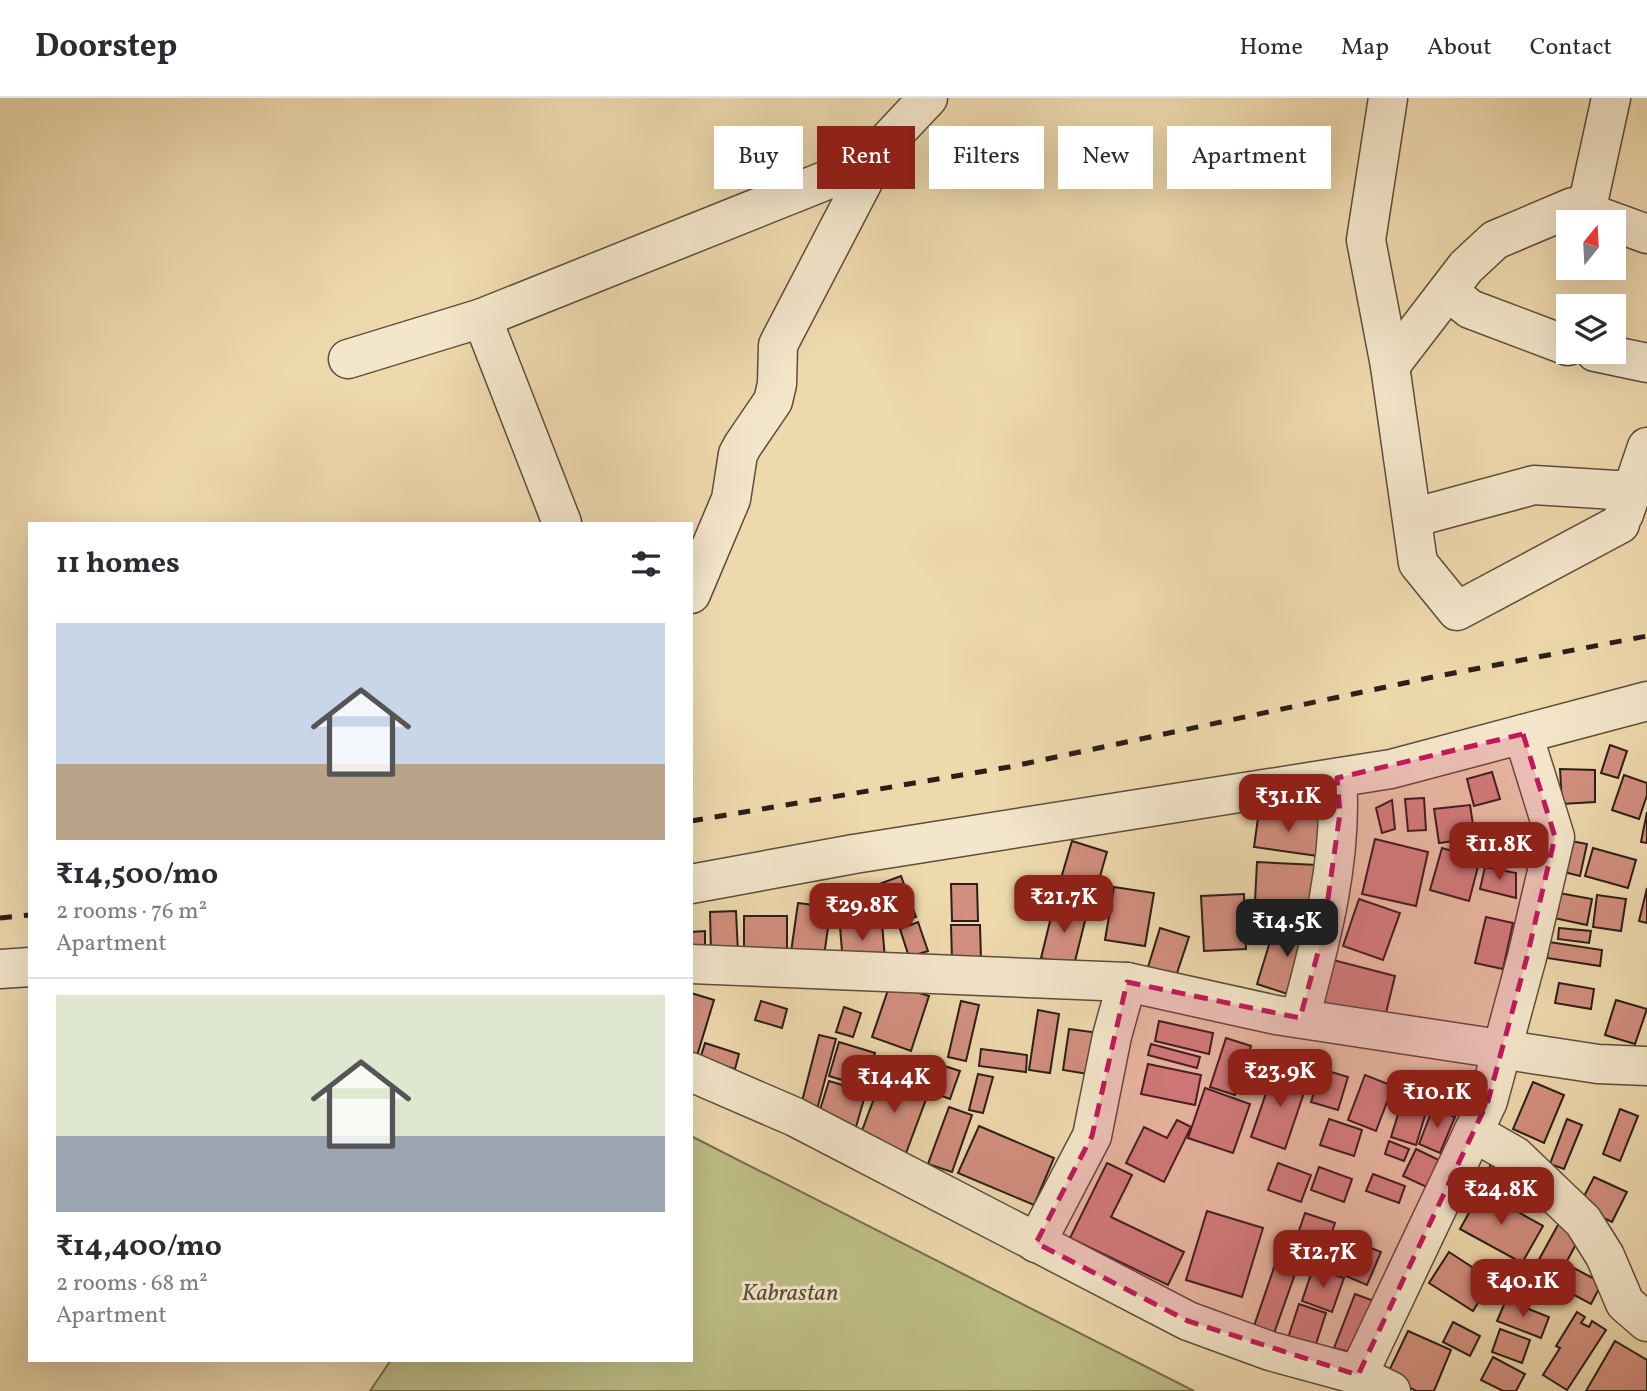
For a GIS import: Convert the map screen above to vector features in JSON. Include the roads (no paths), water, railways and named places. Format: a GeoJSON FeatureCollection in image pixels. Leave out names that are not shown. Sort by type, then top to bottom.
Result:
{"type":"FeatureCollection","features":[{"type":"Feature","properties":{"kind":"street"},"geometry":{"type":"LineString","coordinates":[[902,126],[928,98]]}},
{"type":"Feature","properties":{"kind":"street"},"geometry":{"type":"LineString","coordinates":[[1388,98],[1366,240],[1390,366],[1418,563],[1457,611],[1633,512],[1647,447]]}},
{"type":"Feature","properties":{"kind":"street"},"geometry":{"type":"LineString","coordinates":[[1586,210],[1611,98]]}},
{"type":"Feature","properties":{"kind":"street"},"geometry":{"type":"LineString","coordinates":[[348,359],[482,318],[817,185]]}},
{"type":"Feature","properties":{"kind":"street"},"geometry":{"type":"LineString","coordinates":[[693,589],[731,499],[738,454],[773,401],[777,384],[778,345],[859,189]]}},
{"type":"Feature","properties":{"kind":"street"},"geometry":{"type":"LineString","coordinates":[[1390,366],[1466,267],[1495,240],[1556,214]]}},
{"type":"Feature","properties":{"kind":"street"},"geometry":{"type":"LineString","coordinates":[[1626,226],[1647,234]]}},
{"type":"Feature","properties":{"kind":"street"},"geometry":{"type":"LineString","coordinates":[[1449,292],[1470,309],[1556,341]]}},
{"type":"Feature","properties":{"kind":"street"},"geometry":{"type":"LineString","coordinates":[[482,318],[562,522]]}},
{"type":"Feature","properties":{"kind":"street"},"geometry":{"type":"LineString","coordinates":[[1626,359],[1647,363]]}},
{"type":"Feature","properties":{"kind":"street"},"geometry":{"type":"LineString","coordinates":[[1412,518],[1534,485],[1633,512]]}},
{"type":"Feature","properties":{"kind":"street"},"geometry":{"type":"LineString","coordinates":[[693,884],[854,854],[1391,769],[1647,701]]}},
{"type":"Feature","properties":{"kind":"street"},"geometry":{"type":"LineString","coordinates":[[693,1073],[795,1117],[1188,1321],[1270,1352],[1374,1383],[1472,1132],[1488,1101],[1527,957],[1555,837],[1522,734]]}},
{"type":"Feature","properties":{"kind":"street"},"geometry":{"type":"LineString","coordinates":[[1300,1018],[1323,934],[1340,813],[1337,778]]}},
{"type":"Feature","properties":{"kind":"street"},"geometry":{"type":"LineString","coordinates":[[693,964],[1127,982],[1300,1018],[1598,1064],[1647,1066]]}},
{"type":"Feature","properties":{"kind":"street"},"geometry":{"type":"LineString","coordinates":[[0,969],[28,967]]}},
{"type":"Feature","properties":{"kind":"street"},"geometry":{"type":"LineString","coordinates":[[1036,1242],[1092,1136],[1111,1036],[1127,982]]}},
{"type":"Feature","properties":{"kind":"street"},"geometry":{"type":"LineString","coordinates":[[1472,1132],[1516,1156],[1583,1221],[1605,1256],[1625,1303],[1647,1322]]}},
{"type":"Feature","properties":{"kind":"railway"},"geometry":{"type":"LineString","coordinates":[[693,821],[1009,767],[1433,677],[1647,636]]}},
{"type":"Feature","properties":{"kind":"railway"},"geometry":{"type":"LineString","coordinates":[[0,918],[28,915]]}},
{"type":"Feature","properties":{"kind":"park label","name":"Kabrastan"},"geometry":{"type":"Point","coordinates":[790,1294]}}]}
